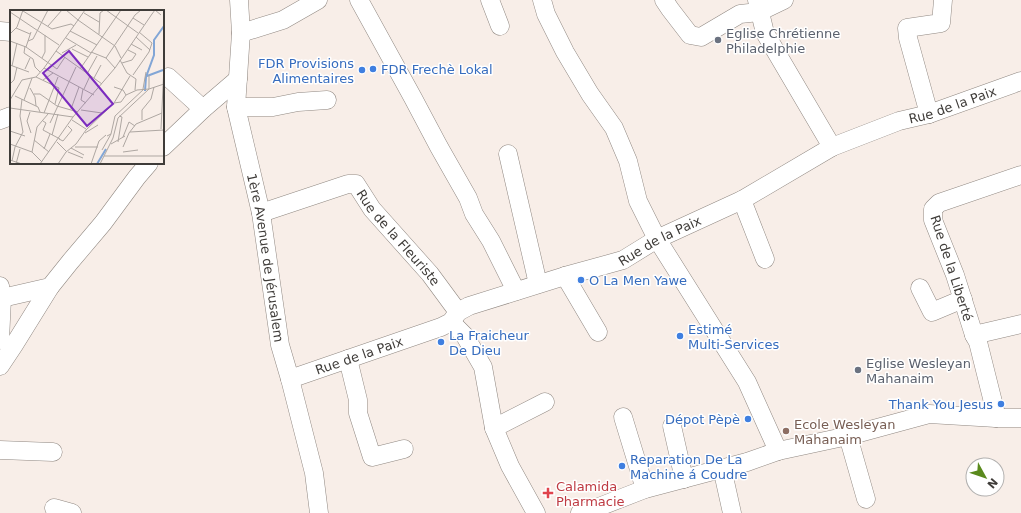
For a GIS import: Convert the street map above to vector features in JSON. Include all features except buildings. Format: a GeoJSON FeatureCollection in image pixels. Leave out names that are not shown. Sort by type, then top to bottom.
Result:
{"type":"FeatureCollection","features":[{"type":"Feature","properties":{"kind":"street","name":"1ère Avenue de Jérusalem"},"geometry":{"type":"LineString","coordinates":[[239,0],[241,33],[236,107],[262,213],[280,345],[314,473],[319,513]]}},
{"type":"Feature","properties":{"kind":"street"},"geometry":{"type":"LineString","coordinates":[[241,33],[283,20],[318,0]]}},
{"type":"Feature","properties":{"kind":"street"},"geometry":{"type":"LineString","coordinates":[[359,0],[468,198],[474,214],[492,241],[516,291]]}},
{"type":"Feature","properties":{"kind":"street"},"geometry":{"type":"LineString","coordinates":[[490,0],[500,26]]}},
{"type":"Feature","properties":{"kind":"street"},"geometry":{"type":"LineString","coordinates":[[542,0],[546,14],[565,52],[590,94],[614,128],[628,161],[638,201],[657,239],[747,382],[778,451]]}},
{"type":"Feature","properties":{"kind":"street"},"geometry":{"type":"LineString","coordinates":[[664,0],[690,35],[701,37],[740,14],[758,6],[784,0]]}},
{"type":"Feature","properties":{"kind":"street"},"geometry":{"type":"LineString","coordinates":[[928,114],[908,38],[907,28],[941,24],[943,0]]}},
{"type":"Feature","properties":{"kind":"street"},"geometry":{"type":"LineString","coordinates":[[758,6],[765,33],[832,147]]}},
{"type":"Feature","properties":{"kind":"street"},"geometry":{"type":"LineString","coordinates":[[0,31],[10,32]]}},
{"type":"Feature","properties":{"kind":"street"},"geometry":{"type":"LineString","coordinates":[[168,77],[202,109]]}},
{"type":"Feature","properties":{"kind":"street"},"geometry":{"type":"LineString","coordinates":[[164,146],[202,109],[238,79]]}},
{"type":"Feature","properties":{"kind":"street","name":"Rue de la Paix"},"geometry":{"type":"LineString","coordinates":[[290,379],[441,327],[469,306],[538,284],[623,260],[657,239],[742,200],[832,147],[899,121],[928,114],[1021,81]]}},
{"type":"Feature","properties":{"kind":"street"},"geometry":{"type":"LineString","coordinates":[[236,107],[273,107],[298,102],[327,100]]}},
{"type":"Feature","properties":{"kind":"street"},"geometry":{"type":"LineString","coordinates":[[0,120],[10,116]]}},
{"type":"Feature","properties":{"kind":"street"},"geometry":{"type":"LineString","coordinates":[[508,154],[538,284]]}},
{"type":"Feature","properties":{"kind":"street"},"geometry":{"type":"LineString","coordinates":[[0,366],[50,287],[103,223],[148,164]]}},
{"type":"Feature","properties":{"kind":"street","name":"Rue de la Liberté"},"geometry":{"type":"LineString","coordinates":[[996,418],[978,342],[974,335],[955,275],[933,220],[933,209],[939,203],[1021,175]]}},
{"type":"Feature","properties":{"kind":"street","name":"Rue de la Fleuriste"},"geometry":{"type":"LineString","coordinates":[[262,213],[348,184],[356,184],[372,209],[430,274],[454,317]]}},
{"type":"Feature","properties":{"kind":"street"},"geometry":{"type":"LineString","coordinates":[[742,200],[765,259]]}},
{"type":"Feature","properties":{"kind":"street"},"geometry":{"type":"LineString","coordinates":[[565,276],[598,332]]}},
{"type":"Feature","properties":{"kind":"street"},"geometry":{"type":"LineString","coordinates":[[0,340],[1,291],[50,287]]}},
{"type":"Feature","properties":{"kind":"street"},"geometry":{"type":"LineString","coordinates":[[920,288],[932,312],[962,299]]}},
{"type":"Feature","properties":{"kind":"street"},"geometry":{"type":"LineString","coordinates":[[454,317],[483,368],[494,428],[510,466],[536,513]]}},
{"type":"Feature","properties":{"kind":"street"},"geometry":{"type":"LineString","coordinates":[[974,335],[1021,324]]}},
{"type":"Feature","properties":{"kind":"street"},"geometry":{"type":"LineString","coordinates":[[348,359],[358,400],[358,413],[372,457],[404,449]]}},
{"type":"Feature","properties":{"kind":"street"},"geometry":{"type":"LineString","coordinates":[[494,428],[545,402]]}},
{"type":"Feature","properties":{"kind":"street"},"geometry":{"type":"LineString","coordinates":[[587,512],[645,489],[747,462],[778,451],[848,436],[929,414],[1021,418]]}},
{"type":"Feature","properties":{"kind":"street"},"geometry":{"type":"LineString","coordinates":[[623,417],[645,489]]}},
{"type":"Feature","properties":{"kind":"street"},"geometry":{"type":"LineString","coordinates":[[672,426],[684,478]]}},
{"type":"Feature","properties":{"kind":"street"},"geometry":{"type":"LineString","coordinates":[[848,436],[866,499]]}},
{"type":"Feature","properties":{"kind":"street"},"geometry":{"type":"LineString","coordinates":[[0,450],[52,452]]}},
{"type":"Feature","properties":{"kind":"street"},"geometry":{"type":"LineString","coordinates":[[722,468],[732,513]]}},
{"type":"Feature","properties":{"kind":"street"},"geometry":{"type":"LineString","coordinates":[[54,508],[72,513]]}},
{"type":"Feature","properties":{"kind":"place","name":"Eglise Chrétienne Philadelphie"},"geometry":{"type":"Point","coordinates":[718,40]}},
{"type":"Feature","properties":{"kind":"place","name":"FDR Frechè Lokal"},"geometry":{"type":"Point","coordinates":[373,69]}},
{"type":"Feature","properties":{"kind":"place","name":"FDR Provisions Alimentaires"},"geometry":{"type":"Point","coordinates":[362,70]}},
{"type":"Feature","properties":{"kind":"place","name":"O La Men Yawe"},"geometry":{"type":"Point","coordinates":[581,280]}},
{"type":"Feature","properties":{"kind":"place","name":"Estimé Multi-Services"},"geometry":{"type":"Point","coordinates":[680,336]}},
{"type":"Feature","properties":{"kind":"place","name":"La Fraicheur De Dieu"},"geometry":{"type":"Point","coordinates":[441,342]}},
{"type":"Feature","properties":{"kind":"place","name":"Eglise Wesleyan Mahanaim"},"geometry":{"type":"Point","coordinates":[858,370]}},
{"type":"Feature","properties":{"kind":"place","name":"Thank You Jesus"},"geometry":{"type":"Point","coordinates":[1001,404]}},
{"type":"Feature","properties":{"kind":"place","name":"Dépot Pèpè"},"geometry":{"type":"Point","coordinates":[748,419]}},
{"type":"Feature","properties":{"kind":"place","name":"Ecole Wesleyan Mahanaim"},"geometry":{"type":"Point","coordinates":[786,431]}},
{"type":"Feature","properties":{"kind":"place","name":"Reparation De La Machine á Coudre"},"geometry":{"type":"Point","coordinates":[622,466]}},
{"type":"Feature","properties":{"kind":"place","name":"Calamida Pharmacie"},"geometry":{"type":"Point","coordinates":[548,493]}}]}
